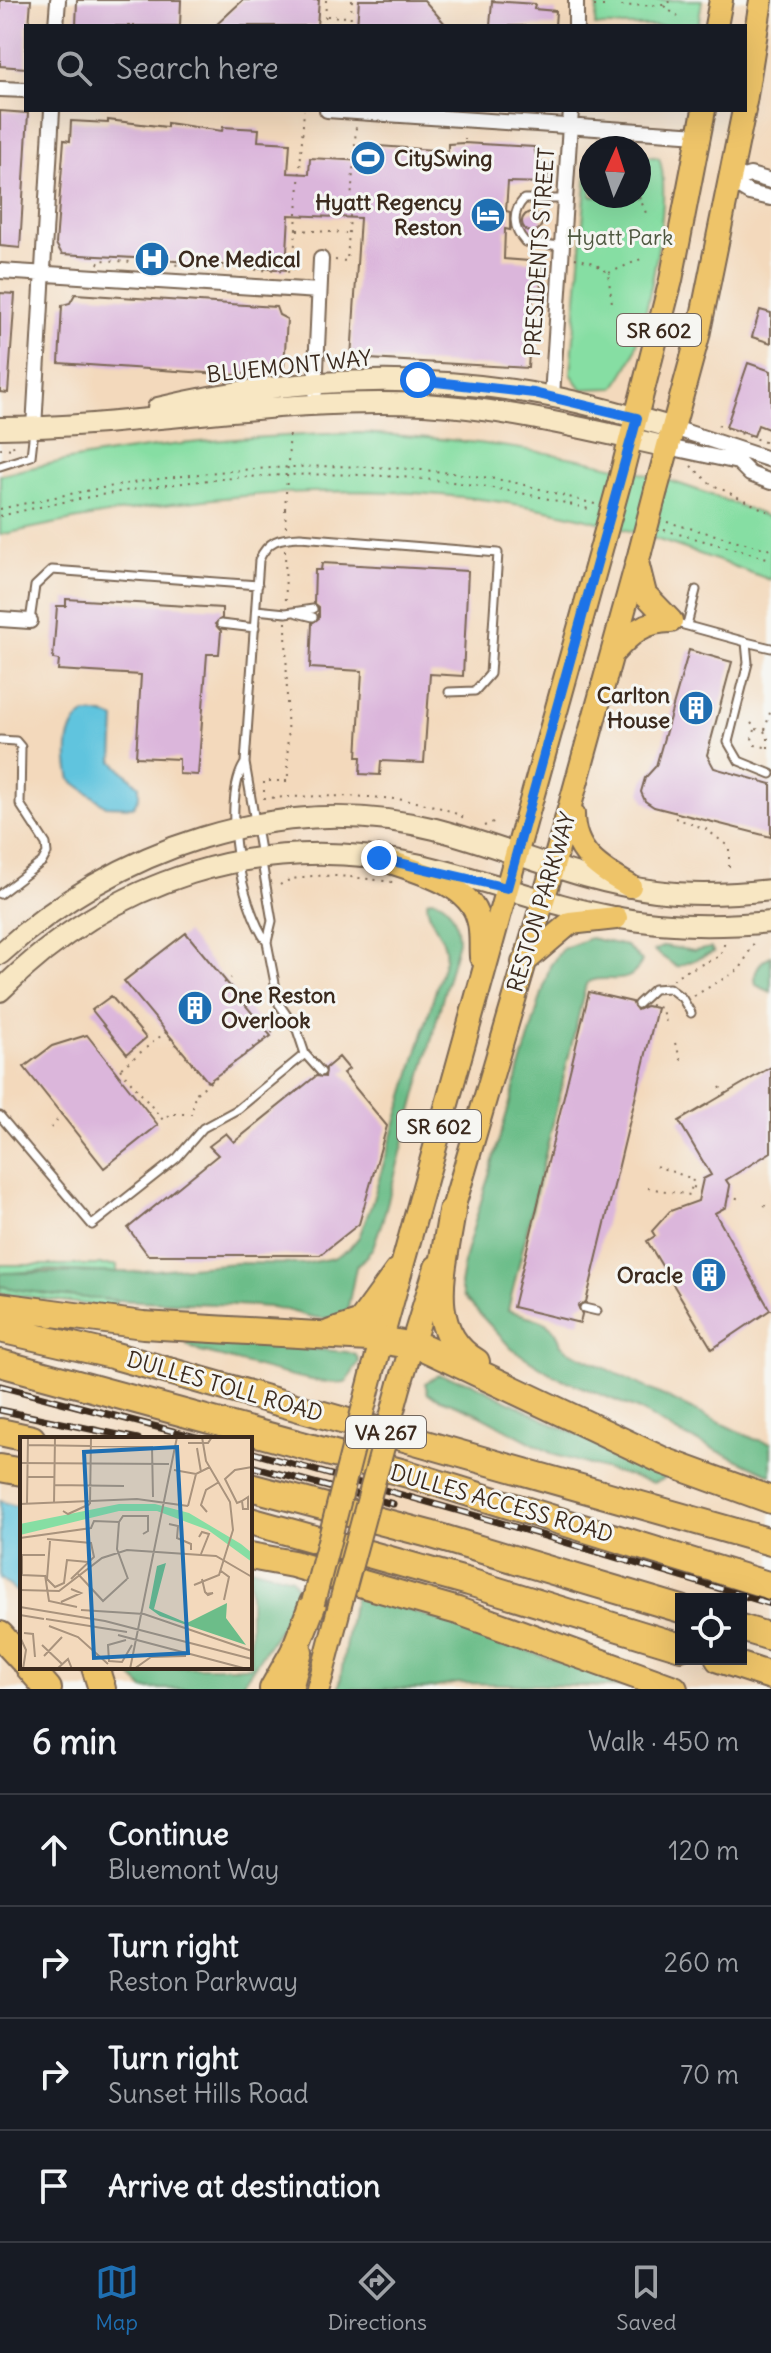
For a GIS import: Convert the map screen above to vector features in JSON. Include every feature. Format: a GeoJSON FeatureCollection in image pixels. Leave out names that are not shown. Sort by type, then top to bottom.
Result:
{"type":"FeatureCollection","features":[{"type":"Feature","properties":{"kind":"highway"},"geometry":{"type":"LineString","coordinates":[[452,1211],[440,1305],[447,1333],[465,1355],[591,1427]]}},
{"type":"Feature","properties":{"kind":"highway"},"geometry":{"type":"LineString","coordinates":[[320,1336],[361,1323],[398,1272]]}},
{"type":"Feature","properties":{"kind":"highway"},"geometry":{"type":"LineString","coordinates":[[0,1306],[143,1325],[382,1340],[411,1345],[439,1354],[673,1464],[771,1500]]}},
{"type":"Feature","properties":{"kind":"highway","name":"DULLES TOLL ROAD"},"geometry":{"type":"LineString","coordinates":[[0,1329],[142,1363],[771,1542]]}},
{"type":"Feature","properties":{"kind":"highway","name":"DULLES ACCESS ROAD"},"geometry":{"type":"LineString","coordinates":[[0,1363],[408,1474],[771,1586]]}},
{"type":"Feature","properties":{"kind":"highway"},"geometry":{"type":"LineString","coordinates":[[0,1432],[23,1437]]}},
{"type":"Feature","properties":{"kind":"highway"},"geometry":{"type":"LineString","coordinates":[[0,1468],[20,1472]]}},
{"type":"Feature","properties":{"kind":"highway"},"geometry":{"type":"LineString","coordinates":[[252,1488],[444,1538],[675,1607]]}},
{"type":"Feature","properties":{"kind":"highway"},"geometry":{"type":"LineString","coordinates":[[252,1522],[469,1582],[675,1645]]}},
{"type":"Feature","properties":{"kind":"highway"},"geometry":{"type":"LineString","coordinates":[[252,1556],[293,1564],[458,1611],[674,1689]]}},
{"type":"Feature","properties":{"kind":"highway"},"geometry":{"type":"LineString","coordinates":[[273,1689],[294,1652],[313,1603]]}},
{"type":"Feature","properties":{"kind":"highway"},"geometry":{"type":"LineString","coordinates":[[747,1630],[771,1637]]}},
{"type":"Feature","properties":{"kind":"highway"},"geometry":{"type":"LineString","coordinates":[[0,1635],[20,1657]]}},
{"type":"Feature","properties":{"kind":"highway"},"geometry":{"type":"LineString","coordinates":[[737,1665],[771,1676]]}},
{"type":"Feature","properties":{"kind":"highway"},"geometry":{"type":"LineString","coordinates":[[31,1669],[48,1689]]}},
{"type":"Feature","properties":{"kind":"highway"},"geometry":{"type":"LineString","coordinates":[[96,1669],[102,1689]]}},
{"type":"Feature","properties":{"kind":"main road"},"geometry":{"type":"LineString","coordinates":[[716,24],[721,0]]}},
{"type":"Feature","properties":{"kind":"main road"},"geometry":{"type":"LineString","coordinates":[[747,89],[761,0]]}},
{"type":"Feature","properties":{"kind":"main road","name":"RESTON PARKWAY"},"geometry":{"type":"LineString","coordinates":[[291,1689],[398,1272],[634,428],[671,280],[704,112]]}},
{"type":"Feature","properties":{"kind":"main road","name":"RESTON PARKWAY"},"geometry":{"type":"LineString","coordinates":[[318,1689],[411,1345],[574,793],[671,438],[698,336],[744,112]]}},
{"type":"Feature","properties":{"kind":"main road","name":"BLUEMONT WAY"},"geometry":{"type":"LineString","coordinates":[[99,422],[169,406],[314,384],[418,380],[552,396],[634,428],[671,438]]}},
{"type":"Feature","properties":{"kind":"main road","name":"BLUEMONT WAY"},"geometry":{"type":"LineString","coordinates":[[0,428],[34,428],[316,405],[422,404],[634,428]]}},
{"type":"Feature","properties":{"kind":"main road"},"geometry":{"type":"LineString","coordinates":[[638,557],[645,594],[679,623]]}},
{"type":"Feature","properties":{"kind":"main road"},"geometry":{"type":"LineString","coordinates":[[611,656],[634,630],[650,623],[679,623]]}},
{"type":"Feature","properties":{"kind":"main road"},"geometry":{"type":"LineString","coordinates":[[574,793],[577,842],[588,859],[630,886]]}},
{"type":"Feature","properties":{"kind":"main road"},"geometry":{"type":"LineString","coordinates":[[0,954],[45,915],[107,877],[147,858],[257,823],[318,818],[399,822],[630,886],[689,894],[771,890]]}},
{"type":"Feature","properties":{"kind":"main road"},"geometry":{"type":"LineString","coordinates":[[0,991],[47,948],[109,905],[186,873],[263,858],[312,855],[379,858],[616,918],[696,926],[771,922]]}},
{"type":"Feature","properties":{"kind":"main road"},"geometry":{"type":"LineString","coordinates":[[379,858],[448,886],[467,899],[478,916],[482,980]]}},
{"type":"Feature","properties":{"kind":"main road"},"geometry":{"type":"LineString","coordinates":[[522,964],[570,923],[616,918]]}},
{"type":"Feature","properties":{"kind":"street"},"geometry":{"type":"LineString","coordinates":[[56,24],[58,0]]}},
{"type":"Feature","properties":{"kind":"street"},"geometry":{"type":"LineString","coordinates":[[0,89],[24,90]]}},
{"type":"Feature","properties":{"kind":"street"},"geometry":{"type":"LineString","coordinates":[[34,428],[52,112]]}},
{"type":"Feature","properties":{"kind":"street"},"geometry":{"type":"LineString","coordinates":[[357,112],[699,135]]}},
{"type":"Feature","properties":{"kind":"street","name":"PRESIDENTS STREET"},"geometry":{"type":"LineString","coordinates":[[552,396],[571,112]]}},
{"type":"Feature","properties":{"kind":"street"},"geometry":{"type":"LineString","coordinates":[[730,181],[750,175],[771,181]]}},
{"type":"Feature","properties":{"kind":"street"},"geometry":{"type":"LineString","coordinates":[[730,181],[749,193],[771,198]]}},
{"type":"Feature","properties":{"kind":"street"},"geometry":{"type":"LineString","coordinates":[[316,405],[314,384],[321,259]]}},
{"type":"Feature","properties":{"kind":"street"},"geometry":{"type":"LineString","coordinates":[[0,271],[319,291]]}},
{"type":"Feature","properties":{"kind":"street"},"geometry":{"type":"LineString","coordinates":[[671,438],[748,460],[771,460]]}},
{"type":"Feature","properties":{"kind":"street"},"geometry":{"type":"LineString","coordinates":[[748,460],[750,474],[771,482]]}},
{"type":"Feature","properties":{"kind":"street"},"geometry":{"type":"LineString","coordinates":[[0,619],[30,621]]}},
{"type":"Feature","properties":{"kind":"lane"},"geometry":{"type":"LineString","coordinates":[[562,246],[525,242],[514,219],[517,206],[524,199],[564,199]]}},
{"type":"Feature","properties":{"kind":"lane"},"geometry":{"type":"LineString","coordinates":[[0,466],[31,456],[34,428]]}},
{"type":"Feature","properties":{"kind":"lane"},"geometry":{"type":"LineString","coordinates":[[321,1072],[305,1054],[297,1030],[279,1004],[267,942],[272,921],[245,763],[259,560],[265,547],[285,538],[498,553],[490,674],[475,691],[449,692]]}},
{"type":"Feature","properties":{"kind":"lane"},"geometry":{"type":"LineString","coordinates":[[30,621],[35,586],[52,570],[258,585]]}},
{"type":"Feature","properties":{"kind":"lane"},"geometry":{"type":"LineString","coordinates":[[696,590],[679,623],[771,648]]}},
{"type":"Feature","properties":{"kind":"lane"},"geometry":{"type":"LineString","coordinates":[[256,610],[313,613]]}},
{"type":"Feature","properties":{"kind":"lane"},"geometry":{"type":"LineString","coordinates":[[221,624],[255,628]]}},
{"type":"Feature","properties":{"kind":"lane"},"geometry":{"type":"LineString","coordinates":[[746,642],[748,663],[728,742],[739,761],[771,774]]}},
{"type":"Feature","properties":{"kind":"lane"},"geometry":{"type":"LineString","coordinates":[[0,740],[16,741],[21,747],[20,804],[46,844],[47,853],[42,862],[0,894]]}},
{"type":"Feature","properties":{"kind":"lane"},"geometry":{"type":"LineString","coordinates":[[245,763],[233,794],[235,829],[253,924],[267,942]]}},
{"type":"Feature","properties":{"kind":"lane"},"geometry":{"type":"LineString","coordinates":[[638,1004],[654,989],[669,988],[682,998],[691,1013]]}},
{"type":"Feature","properties":{"kind":"lane"},"geometry":{"type":"LineString","coordinates":[[0,1116],[92,1225],[177,1158],[203,1128],[238,1109],[305,1054]]}},
{"type":"Feature","properties":{"kind":"lane"},"geometry":{"type":"LineString","coordinates":[[584,1308],[597,1311]]}},
{"type":"Feature","properties":{"kind":"path"},"geometry":{"type":"LineString","coordinates":[[325,24],[326,0]]}},
{"type":"Feature","properties":{"kind":"path"},"geometry":{"type":"LineString","coordinates":[[350,24],[352,0]]}},
{"type":"Feature","properties":{"kind":"path"},"geometry":{"type":"LineString","coordinates":[[594,6],[604,6],[606,0]]}},
{"type":"Feature","properties":{"kind":"path"},"geometry":{"type":"LineString","coordinates":[[617,0],[620,6],[663,5],[674,0]]}},
{"type":"Feature","properties":{"kind":"path"},"geometry":{"type":"LineString","coordinates":[[663,5],[678,17]]}},
{"type":"Feature","properties":{"kind":"path"},"geometry":{"type":"LineString","coordinates":[[326,16],[350,17]]}},
{"type":"Feature","properties":{"kind":"path"},"geometry":{"type":"LineString","coordinates":[[97,267],[100,260],[293,272],[304,112]]}},
{"type":"Feature","properties":{"kind":"path"},"geometry":{"type":"LineString","coordinates":[[347,261],[357,112]]}},
{"type":"Feature","properties":{"kind":"path"},"geometry":{"type":"LineString","coordinates":[[465,132],[465,140]]}},
{"type":"Feature","properties":{"kind":"path"},"geometry":{"type":"LineString","coordinates":[[644,208],[646,213]]}},
{"type":"Feature","properties":{"kind":"path"},"geometry":{"type":"LineString","coordinates":[[296,230],[348,233]]}},
{"type":"Feature","properties":{"kind":"path"},"geometry":{"type":"LineString","coordinates":[[574,258],[594,263],[608,273],[612,303]]}},
{"type":"Feature","properties":{"kind":"path"},"geometry":{"type":"LineString","coordinates":[[608,273],[625,269],[641,259]]}},
{"type":"Feature","properties":{"kind":"path"},"geometry":{"type":"LineString","coordinates":[[264,798],[264,781],[288,781],[290,612],[285,509],[290,425]]}},
{"type":"Feature","properties":{"kind":"path"},"geometry":{"type":"LineString","coordinates":[[718,425],[771,445]]}},
{"type":"Feature","properties":{"kind":"path"},"geometry":{"type":"LineString","coordinates":[[0,448],[14,449]]}},
{"type":"Feature","properties":{"kind":"path"},"geometry":{"type":"LineString","coordinates":[[0,509],[130,482],[312,465],[436,471],[482,477],[594,503]]}},
{"type":"Feature","properties":{"kind":"path"},"geometry":{"type":"LineString","coordinates":[[690,465],[711,484],[771,513]]}},
{"type":"Feature","properties":{"kind":"path"},"geometry":{"type":"LineString","coordinates":[[0,516],[161,484],[327,472],[477,483],[594,510]]}},
{"type":"Feature","properties":{"kind":"path"},"geometry":{"type":"LineString","coordinates":[[655,519],[771,550]]}},
{"type":"Feature","properties":{"kind":"path"},"geometry":{"type":"LineString","coordinates":[[651,526],[771,559]]}},
{"type":"Feature","properties":{"kind":"path"},"geometry":{"type":"LineString","coordinates":[[765,747],[771,709]]}},
{"type":"Feature","properties":{"kind":"path"},"geometry":{"type":"LineString","coordinates":[[751,723],[756,729],[771,732]]}},
{"type":"Feature","properties":{"kind":"path"},"geometry":{"type":"LineString","coordinates":[[754,742],[756,729]]}},
{"type":"Feature","properties":{"kind":"path"},"geometry":{"type":"LineString","coordinates":[[747,746],[754,742]]}},
{"type":"Feature","properties":{"kind":"path"},"geometry":{"type":"LineString","coordinates":[[754,742],[768,751]]}},
{"type":"Feature","properties":{"kind":"path"},"geometry":{"type":"LineString","coordinates":[[675,810],[675,818],[706,829],[729,847],[729,871]]}},
{"type":"Feature","properties":{"kind":"path"},"geometry":{"type":"LineString","coordinates":[[280,885],[296,877],[342,877],[397,883]]}},
{"type":"Feature","properties":{"kind":"path"},"geometry":{"type":"LineString","coordinates":[[694,996],[740,969],[755,940]]}},
{"type":"Feature","properties":{"kind":"path"},"geometry":{"type":"LineString","coordinates":[[672,981],[678,975],[720,956],[725,942]]}},
{"type":"Feature","properties":{"kind":"path"},"geometry":{"type":"LineString","coordinates":[[224,983],[231,978]]}},
{"type":"Feature","properties":{"kind":"path"},"geometry":{"type":"LineString","coordinates":[[649,1005],[661,1008],[666,1022]]}},
{"type":"Feature","properties":{"kind":"path"},"geometry":{"type":"LineString","coordinates":[[120,1069],[163,1120],[170,1114],[192,1114],[195,1094],[274,1031]]}},
{"type":"Feature","properties":{"kind":"path"},"geometry":{"type":"LineString","coordinates":[[115,1073],[166,1032],[208,1083]]}},
{"type":"Feature","properties":{"kind":"path"},"geometry":{"type":"LineString","coordinates":[[675,1043],[683,1065]]}},
{"type":"Feature","properties":{"kind":"path"},"geometry":{"type":"LineString","coordinates":[[720,1087],[725,1094]]}},
{"type":"Feature","properties":{"kind":"path"},"geometry":{"type":"LineString","coordinates":[[51,1128],[62,1114]]}},
{"type":"Feature","properties":{"kind":"path"},"geometry":{"type":"LineString","coordinates":[[648,1188],[690,1195],[692,1187],[693,1179],[653,1165]]}},
{"type":"Feature","properties":{"kind":"path"},"geometry":{"type":"LineString","coordinates":[[692,1187],[701,1189]]}},
{"type":"Feature","properties":{"kind":"path"},"geometry":{"type":"LineString","coordinates":[[728,1196],[741,1199]]}},
{"type":"Feature","properties":{"kind":"path"},"geometry":{"type":"LineString","coordinates":[[764,1205],[771,1207]]}},
{"type":"Feature","properties":{"kind":"green space"},"geometry":{"type":"Polygon","coordinates":[[[598,0],[702,0],[698,24],[595,24],[598,0]]]}},
{"type":"Feature","properties":{"kind":"green space","name":"Hyatt Park"},"geometry":{"type":"Polygon","coordinates":[[[651,157],[659,158],[663,176],[661,225],[646,308],[633,355],[614,388],[582,389],[571,374],[584,208],[651,208],[651,157]]]}},
{"type":"Feature","properties":{"kind":"green space"},"geometry":{"type":"Polygon","coordinates":[[[360,433],[472,442],[546,453],[619,468],[700,491],[771,518],[771,580],[600,522],[504,502],[432,494],[360,491],[215,499],[71,520],[0,535],[0,475],[89,457],[178,444],[360,433]]]}},
{"type":"Feature","properties":{"kind":"green space"},"geometry":{"type":"Polygon","coordinates":[[[427,901],[443,903],[452,914],[458,941],[383,1219],[372,1250],[356,1267],[347,1312],[320,1318],[270,1307],[101,1299],[0,1286],[0,1274],[4,1273],[133,1272],[236,1263],[304,1264],[333,1258],[349,1249],[359,1237],[371,1206],[445,959],[444,944],[428,909],[427,901]]]}},
{"type":"Feature","properties":{"kind":"green space"},"geometry":{"type":"Polygon","coordinates":[[[590,938],[626,946],[642,961],[636,971],[623,979],[600,979],[586,984],[508,1310],[548,1325],[561,1345],[571,1352],[754,1439],[771,1443],[771,1475],[678,1433],[639,1410],[555,1376],[512,1349],[463,1296],[460,1285],[465,1256],[550,966],[562,949],[590,938]]]}},
{"type":"Feature","properties":{"kind":"green space"},"geometry":{"type":"Polygon","coordinates":[[[664,946],[694,951],[711,948],[714,952],[677,967],[654,951],[664,946]]]}},
{"type":"Feature","properties":{"kind":"green space"},"geometry":{"type":"Polygon","coordinates":[[[771,956],[771,992],[756,985],[755,975],[760,964],[771,956]]]}},
{"type":"Feature","properties":{"kind":"green space"},"geometry":{"type":"Polygon","coordinates":[[[0,1265],[117,1265],[117,1273],[50,1270],[0,1274],[0,1265]]]}},
{"type":"Feature","properties":{"kind":"green space"},"geometry":{"type":"Polygon","coordinates":[[[0,1286],[116,1301],[115,1308],[0,1293],[0,1286]]]}},
{"type":"Feature","properties":{"kind":"green space"},"geometry":{"type":"Polygon","coordinates":[[[189,1339],[347,1352],[356,1355],[359,1362],[347,1381],[320,1381],[200,1352],[187,1345],[189,1339]]]}},
{"type":"Feature","properties":{"kind":"green space"},"geometry":{"type":"Polygon","coordinates":[[[439,1375],[471,1382],[555,1425],[664,1472],[664,1479],[653,1483],[555,1455],[474,1412],[428,1394],[425,1383],[439,1375]]]}},
{"type":"Feature","properties":{"kind":"green space"},"geometry":{"type":"Polygon","coordinates":[[[252,1568],[292,1578],[297,1588],[282,1625],[239,1689],[144,1689],[123,1669],[252,1669],[252,1568]]]}},
{"type":"Feature","properties":{"kind":"green space"},"geometry":{"type":"Polygon","coordinates":[[[357,1592],[620,1683],[621,1687],[459,1683],[426,1689],[339,1689],[350,1616],[357,1592]]]}},
{"type":"Feature","properties":{"kind":"water"},"geometry":{"type":"Polygon","coordinates":[[[86,714],[103,714],[115,719],[113,761],[139,786],[139,797],[133,807],[106,806],[71,780],[68,762],[70,734],[86,714]]]}},
{"type":"Feature","properties":{"kind":"water"},"geometry":{"type":"Polygon","coordinates":[[[0,1501],[20,1507],[20,1594],[0,1578],[0,1501]]]}},
{"type":"Feature","properties":{"kind":"building"},"geometry":{"type":"Polygon","coordinates":[[[0,0],[31,0],[29,24],[24,24],[24,68],[0,66],[0,0]]]}},
{"type":"Feature","properties":{"kind":"building"},"geometry":{"type":"Polygon","coordinates":[[[77,0],[181,0],[180,24],[76,24],[77,0]]]}},
{"type":"Feature","properties":{"kind":"building"},"geometry":{"type":"Polygon","coordinates":[[[243,0],[319,0],[317,24],[217,24],[243,0]]]}},
{"type":"Feature","properties":{"kind":"building"},"geometry":{"type":"Polygon","coordinates":[[[359,0],[424,0],[445,24],[357,24],[359,0]]]}},
{"type":"Feature","properties":{"kind":"building"},"geometry":{"type":"Polygon","coordinates":[[[492,1],[535,4],[534,9],[556,11],[555,24],[490,24],[492,1]]]}},
{"type":"Feature","properties":{"kind":"building"},"geometry":{"type":"Polygon","coordinates":[[[0,111],[28,113],[20,248],[0,246],[0,111]]]}},
{"type":"Feature","properties":{"kind":"building"},"geometry":{"type":"Polygon","coordinates":[[[108,120],[167,127],[167,123],[222,131],[223,127],[259,129],[258,141],[290,143],[288,173],[309,174],[310,158],[364,161],[365,145],[448,151],[448,144],[464,143],[534,147],[537,160],[550,166],[549,183],[508,182],[506,211],[510,212],[510,230],[505,229],[504,259],[542,262],[540,295],[533,295],[528,368],[351,358],[360,218],[289,215],[286,270],[198,263],[197,268],[185,267],[186,262],[164,260],[164,266],[152,265],[152,259],[62,254],[56,244],[64,140],[70,141],[71,121],[108,123],[108,120]]]}},
{"type":"Feature","properties":{"kind":"building"},"geometry":{"type":"Polygon","coordinates":[[[528,212],[536,212],[542,222],[536,232],[528,232],[522,226],[522,218],[528,212]]]}},
{"type":"Feature","properties":{"kind":"building"},"geometry":{"type":"Polygon","coordinates":[[[0,293],[15,294],[8,393],[0,392],[0,293]]]}},
{"type":"Feature","properties":{"kind":"building"},"geometry":{"type":"Polygon","coordinates":[[[75,294],[276,307],[279,315],[287,319],[284,367],[250,364],[249,373],[236,375],[59,363],[62,305],[70,303],[75,294]]]}},
{"type":"Feature","properties":{"kind":"building"},"geometry":{"type":"Polygon","coordinates":[[[760,310],[771,313],[771,343],[752,337],[760,310]]]}},
{"type":"Feature","properties":{"kind":"building"},"geometry":{"type":"Polygon","coordinates":[[[748,363],[771,371],[771,430],[758,425],[754,436],[726,427],[748,363]]]}},
{"type":"Feature","properties":{"kind":"building"},"geometry":{"type":"Polygon","coordinates":[[[322,563],[468,571],[463,676],[430,674],[424,763],[381,761],[380,775],[360,774],[361,757],[357,757],[362,671],[310,668],[312,623],[319,618],[319,607],[314,603],[315,570],[321,570],[322,563]]]}},
{"type":"Feature","properties":{"kind":"building"},"geometry":{"type":"Polygon","coordinates":[[[66,599],[222,608],[222,618],[215,624],[221,631],[219,654],[207,654],[198,775],[179,774],[179,759],[136,757],[141,675],[58,670],[59,660],[53,659],[57,606],[66,606],[66,599]]]}},
{"type":"Feature","properties":{"kind":"building","name":"Carlton House"},"geometry":{"type":"Polygon","coordinates":[[[689,650],[732,662],[707,755],[714,768],[771,784],[771,837],[654,807],[645,801],[641,792],[645,778],[656,766],[689,650]]]}},
{"type":"Feature","properties":{"kind":"building","name":"One Reston Overlook"},"geometry":{"type":"Polygon","coordinates":[[[186,933],[271,1036],[208,1082],[124,981],[186,933]]]}},
{"type":"Feature","properties":{"kind":"building"},"geometry":{"type":"Polygon","coordinates":[[[589,992],[632,1002],[637,1010],[646,1006],[657,1008],[586,1302],[578,1306],[582,1314],[580,1323],[513,1307],[589,992]]]}},
{"type":"Feature","properties":{"kind":"building"},"geometry":{"type":"Polygon","coordinates":[[[111,996],[146,1038],[127,1054],[92,1010],[111,996]]]}},
{"type":"Feature","properties":{"kind":"building"},"geometry":{"type":"Polygon","coordinates":[[[87,1035],[158,1125],[104,1168],[24,1067],[52,1046],[87,1035]]]}},
{"type":"Feature","properties":{"kind":"building"},"geometry":{"type":"Polygon","coordinates":[[[339,1057],[349,1069],[343,1073],[387,1126],[359,1224],[320,1255],[148,1255],[128,1228],[218,1155],[209,1146],[226,1133],[234,1142],[316,1076],[325,1077],[326,1068],[339,1057]]]}},
{"type":"Feature","properties":{"kind":"building"},"geometry":{"type":"Polygon","coordinates":[[[771,1067],[771,1152],[726,1180],[730,1186],[726,1207],[715,1213],[770,1310],[712,1349],[647,1241],[655,1236],[652,1231],[670,1211],[698,1201],[703,1179],[711,1175],[679,1121],[771,1067]]]}},
{"type":"Feature","properties":{"kind":"railway"},"geometry":{"type":"LineString","coordinates":[[0,1386],[195,1437]]}},
{"type":"Feature","properties":{"kind":"railway"},"geometry":{"type":"LineString","coordinates":[[0,1410],[128,1437]]}},
{"type":"Feature","properties":{"kind":"railway"},"geometry":{"type":"LineString","coordinates":[[252,1453],[771,1604]]}},
{"type":"Feature","properties":{"kind":"railway"},"geometry":{"type":"LineString","coordinates":[[252,1467],[393,1504]]}},
{"type":"Feature","properties":{"kind":"place","name":"CitySwing"},"geometry":{"type":"Point","coordinates":[368,158]}},
{"type":"Feature","properties":{"kind":"place","name":"Hyatt Regency Reston"},"geometry":{"type":"Point","coordinates":[488,215]}},
{"type":"Feature","properties":{"kind":"place","name":"One Medical"},"geometry":{"type":"Point","coordinates":[152,259]}},
{"type":"Feature","properties":{"kind":"place","name":"Carlton House"},"geometry":{"type":"Point","coordinates":[696,708]}},
{"type":"Feature","properties":{"kind":"place","name":"One Reston Overlook"},"geometry":{"type":"Point","coordinates":[195,1008]}},
{"type":"Feature","properties":{"kind":"place","name":"Oracle"},"geometry":{"type":"Point","coordinates":[709,1275]}},
{"type":"Feature","properties":{"kind":"route"},"geometry":{"type":"LineString","coordinates":[[379,858],[507,888],[545,762],[637,418],[534,393],[418,380]]}}]}
